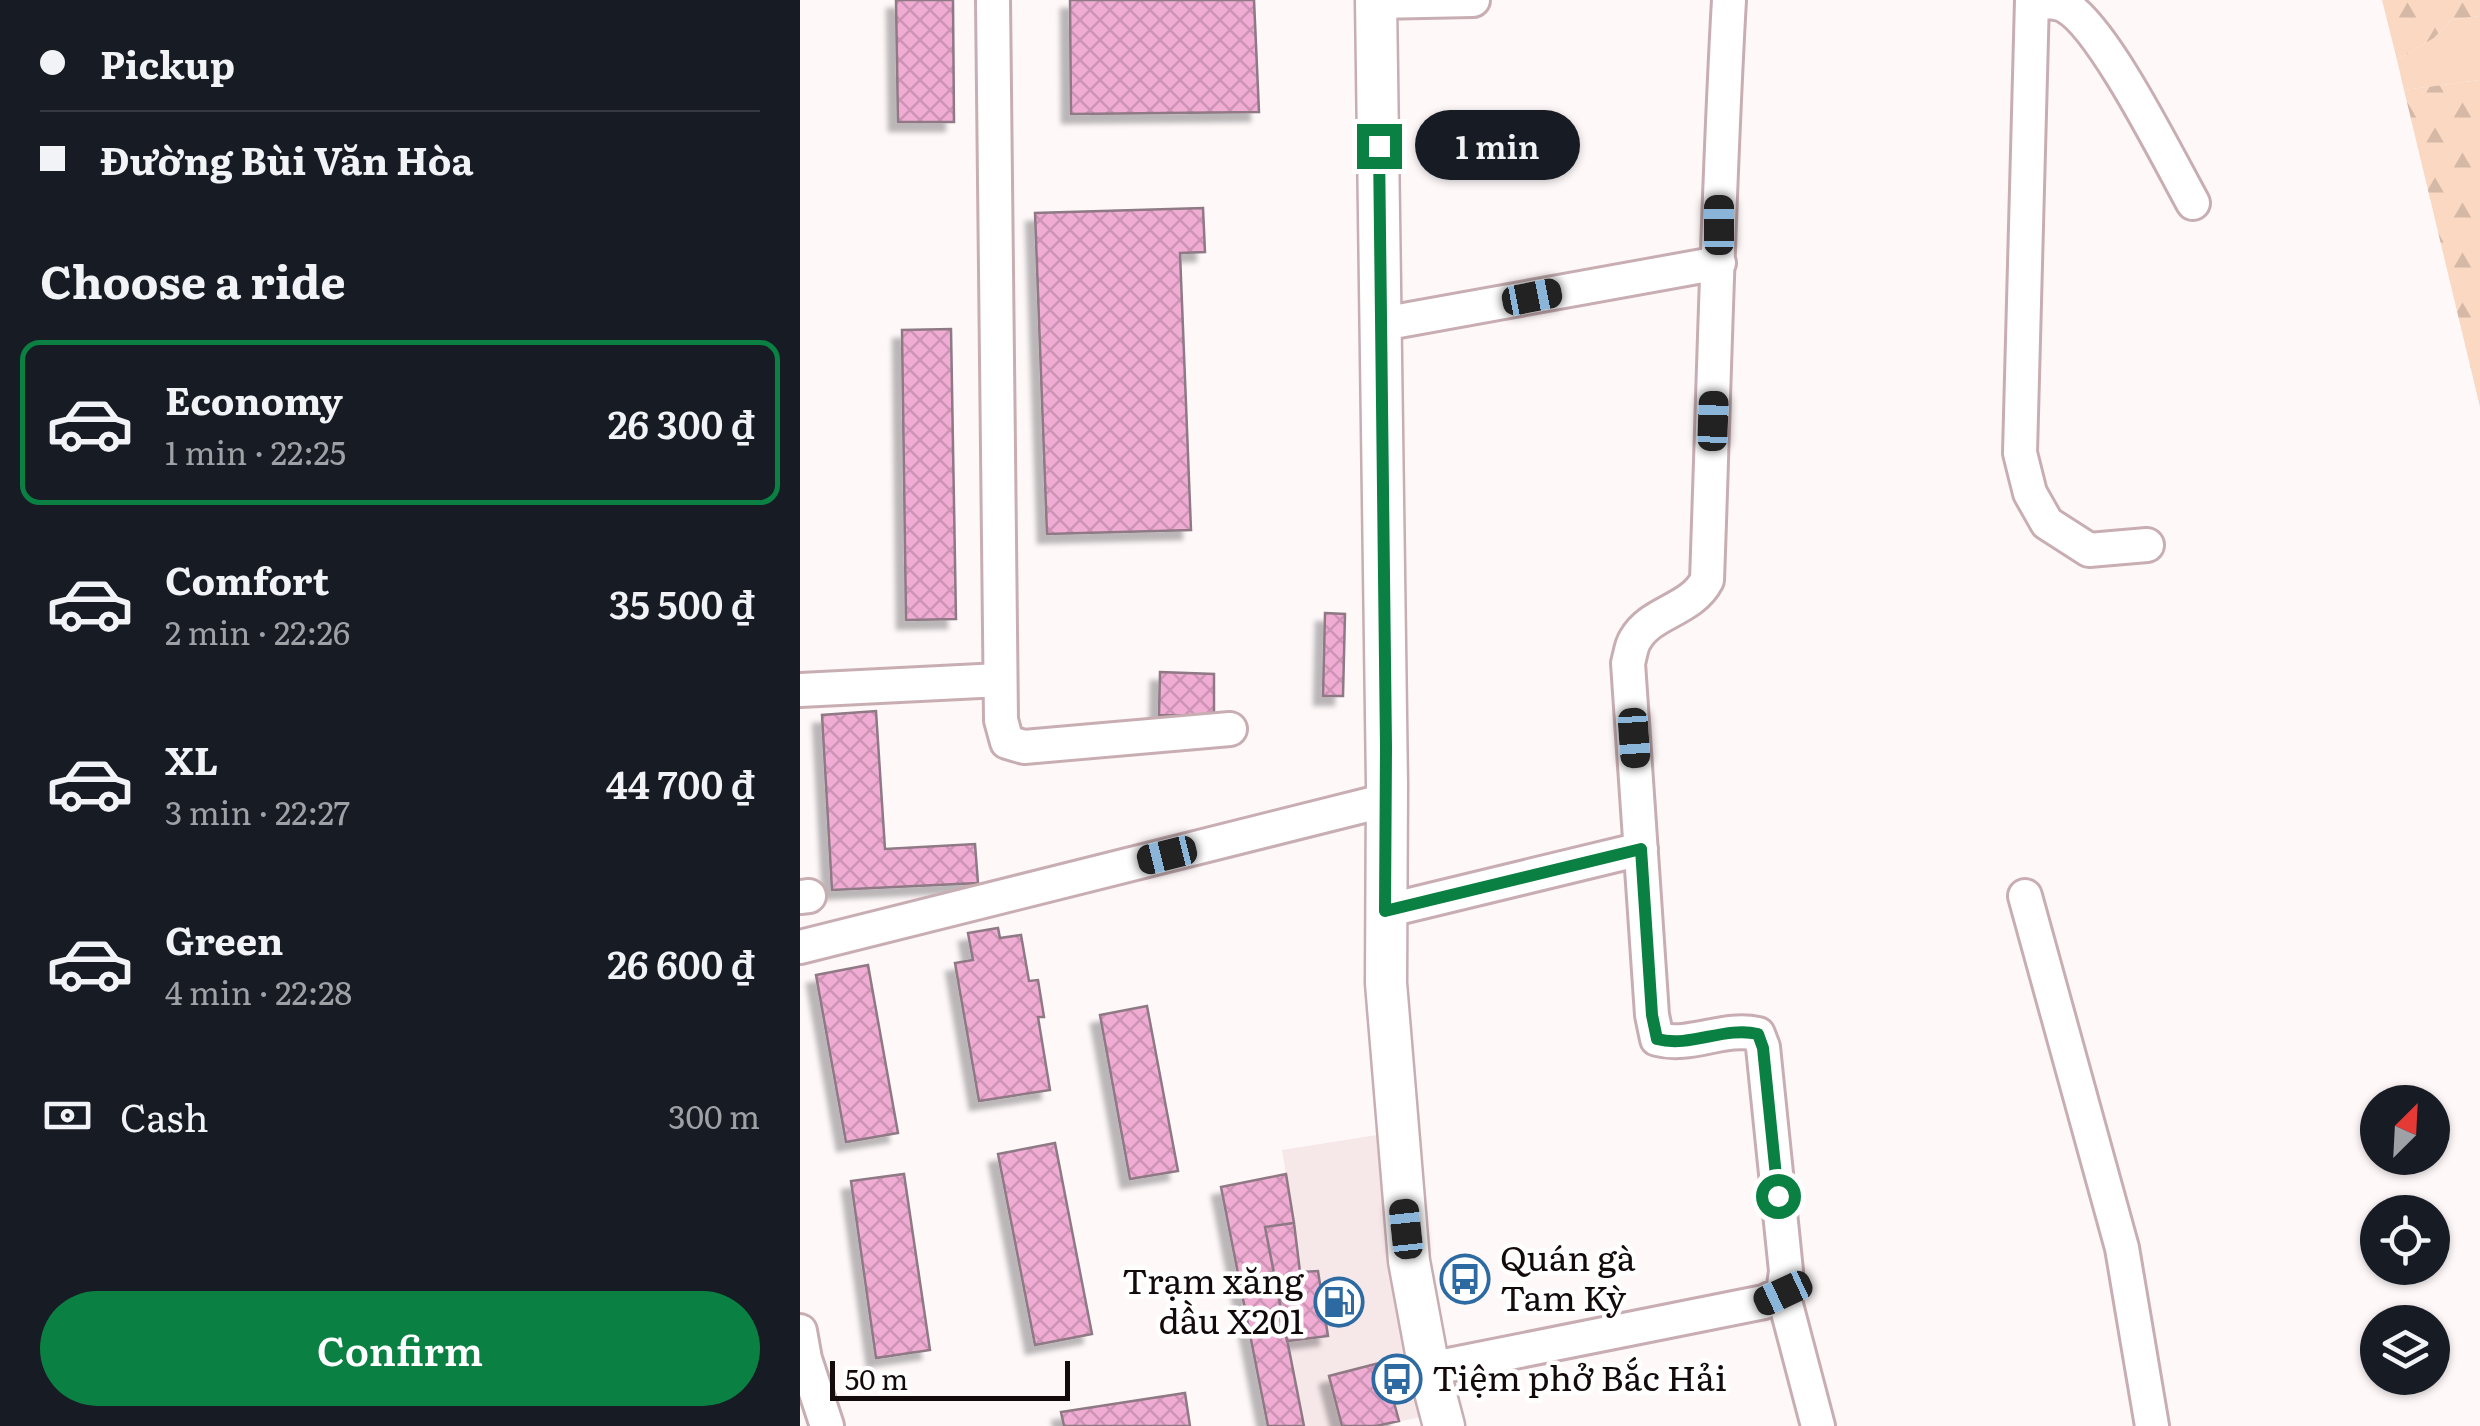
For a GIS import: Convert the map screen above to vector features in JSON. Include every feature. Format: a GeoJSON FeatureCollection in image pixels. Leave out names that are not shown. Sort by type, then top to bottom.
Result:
{"type":"FeatureCollection","features":[{"type":"Feature","properties":{"kind":"main road"},"geometry":{"type":"LineString","coordinates":[[1376,1],[1386,983],[1410,1261],[1429,1369],[1444,1426]]}},
{"type":"Feature","properties":{"kind":"street"},"geometry":{"type":"LineString","coordinates":[[993,0],[1000,680],[1001,720],[1007,742],[1024,747],[1230,728]]}},
{"type":"Feature","properties":{"kind":"street"},"geometry":{"type":"LineString","coordinates":[[1376,1],[1473,0]]}},
{"type":"Feature","properties":{"kind":"street"},"geometry":{"type":"LineString","coordinates":[[1728,0],[1718,188],[1719,263],[1707,580],[1695,597],[1652,622],[1635,640],[1628,664],[1652,1015],[1657,1039],[1674,1043],[1742,1030],[1758,1034],[1763,1048],[1786,1271],[1783,1293],[1818,1426]]}},
{"type":"Feature","properties":{"kind":"street"},"geometry":{"type":"LineString","coordinates":[[2147,546],[2089,550],[2047,523],[2030,493],[2020,453],[2033,1],[2062,3],[2099,38],[2193,203]]}},
{"type":"Feature","properties":{"kind":"street"},"geometry":{"type":"LineString","coordinates":[[1382,324],[1719,263]]}},
{"type":"Feature","properties":{"kind":"street"},"geometry":{"type":"LineString","coordinates":[[800,690],[1000,680]]}},
{"type":"Feature","properties":{"kind":"street"},"geometry":{"type":"LineString","coordinates":[[800,947],[1387,800]]}},
{"type":"Feature","properties":{"kind":"street"},"geometry":{"type":"LineString","coordinates":[[1385,911],[1641,849]]}},
{"type":"Feature","properties":{"kind":"street"},"geometry":{"type":"LineString","coordinates":[[2025,896],[2122,1248],[2152,1426]]}},
{"type":"Feature","properties":{"kind":"street"},"geometry":{"type":"LineString","coordinates":[[1429,1369],[1764,1302],[1783,1293]]}},
{"type":"Feature","properties":{"kind":"street"},"geometry":{"type":"LineString","coordinates":[[800,1330],[805,1359],[828,1426]]}},
{"type":"Feature","properties":{"kind":"shaded area","name":"Trạm xăng dầu X201"},"geometry":{"type":"Polygon","coordinates":[[[1377,1135],[1391,1263],[1422,1417],[1376,1426],[1304,1426],[1265,1227],[1294,1222],[1282,1150],[1377,1135]]]}},
{"type":"Feature","properties":{"kind":"green space"},"geometry":{"type":"Polygon","coordinates":[[[2382,0],[2480,0],[2480,16],[2451,20],[2434,38],[2397,60],[2382,0]]]}},
{"type":"Feature","properties":{"kind":"green space"},"geometry":{"type":"Polygon","coordinates":[[[2480,16],[2480,80],[2404,90],[2397,60],[2434,38],[2451,20],[2480,16]]]}},
{"type":"Feature","properties":{"kind":"green space"},"geometry":{"type":"Polygon","coordinates":[[[2480,80],[2480,407],[2404,90],[2480,80]]]}},
{"type":"Feature","properties":{"kind":"building"},"geometry":{"type":"Polygon","coordinates":[[[896,0],[953,0],[954,122],[898,122],[896,0]]]}},
{"type":"Feature","properties":{"kind":"building"},"geometry":{"type":"Polygon","coordinates":[[[1070,0],[1254,0],[1259,112],[1071,114],[1070,0]]]}},
{"type":"Feature","properties":{"kind":"building"},"geometry":{"type":"Polygon","coordinates":[[[1203,208],[1205,252],[1180,253],[1191,530],[1047,534],[1035,213],[1203,208]]]}},
{"type":"Feature","properties":{"kind":"building"},"geometry":{"type":"Polygon","coordinates":[[[951,329],[956,619],[906,620],[902,330],[951,329]]]}},
{"type":"Feature","properties":{"kind":"building"},"geometry":{"type":"Polygon","coordinates":[[[1325,613],[1345,614],[1343,696],[1323,696],[1325,613]]]}},
{"type":"Feature","properties":{"kind":"building"},"geometry":{"type":"Polygon","coordinates":[[[1160,672],[1214,674],[1214,716],[1159,715],[1160,672]]]}},
{"type":"Feature","properties":{"kind":"building"},"geometry":{"type":"Polygon","coordinates":[[[876,711],[885,849],[975,844],[978,883],[832,890],[822,715],[876,711]]]}},
{"type":"Feature","properties":{"kind":"building"},"geometry":{"type":"Polygon","coordinates":[[[998,928],[1000,938],[1021,935],[1029,981],[1038,980],[1044,1017],[1038,1017],[1050,1090],[979,1101],[955,963],[973,960],[968,933],[998,928]]]}},
{"type":"Feature","properties":{"kind":"building"},"geometry":{"type":"Polygon","coordinates":[[[868,965],[898,1133],[846,1142],[816,975],[868,965]]]}},
{"type":"Feature","properties":{"kind":"building"},"geometry":{"type":"Polygon","coordinates":[[[1147,1006],[1178,1171],[1130,1179],[1100,1015],[1147,1006]]]}},
{"type":"Feature","properties":{"kind":"building"},"geometry":{"type":"Polygon","coordinates":[[[1055,1143],[1092,1334],[1035,1345],[998,1154],[1055,1143]]]}},
{"type":"Feature","properties":{"kind":"building"},"geometry":{"type":"Polygon","coordinates":[[[904,1174],[930,1350],[876,1358],[851,1181],[904,1174]]]}},
{"type":"Feature","properties":{"kind":"building"},"geometry":{"type":"Polygon","coordinates":[[[1286,1174],[1294,1223],[1265,1227],[1304,1426],[1268,1426],[1221,1187],[1286,1174]]]}},
{"type":"Feature","properties":{"kind":"building"},"geometry":{"type":"Polygon","coordinates":[[[1294,1223],[1300,1272],[1318,1271],[1328,1336],[1287,1341],[1265,1227],[1294,1223]]]}},
{"type":"Feature","properties":{"kind":"building"},"geometry":{"type":"Polygon","coordinates":[[[1383,1362],[1399,1421],[1342,1426],[1329,1376],[1383,1362]]]}},
{"type":"Feature","properties":{"kind":"building"},"geometry":{"type":"Polygon","coordinates":[[[1185,1393],[1190,1426],[1064,1426],[1061,1412],[1185,1393]]]}},
{"type":"Feature","properties":{"kind":"place","name":"Quán gà Tam Kỳ"},"geometry":{"type":"Point","coordinates":[1465,1279]}},
{"type":"Feature","properties":{"kind":"place","name":"Trạm xăng dầu X201"},"geometry":{"type":"Point","coordinates":[1339,1302]}},
{"type":"Feature","properties":{"kind":"place","name":"Tiệm phở Bắc Hải"},"geometry":{"type":"Point","coordinates":[1397,1379]}},
{"type":"Feature","properties":{"kind":"route"},"geometry":{"type":"LineString","coordinates":[[1379,146],[1385,911],[1641,849],[1657,1039],[1674,1043],[1742,1030],[1758,1034],[1763,1048],[1778,1196]]}}]}
